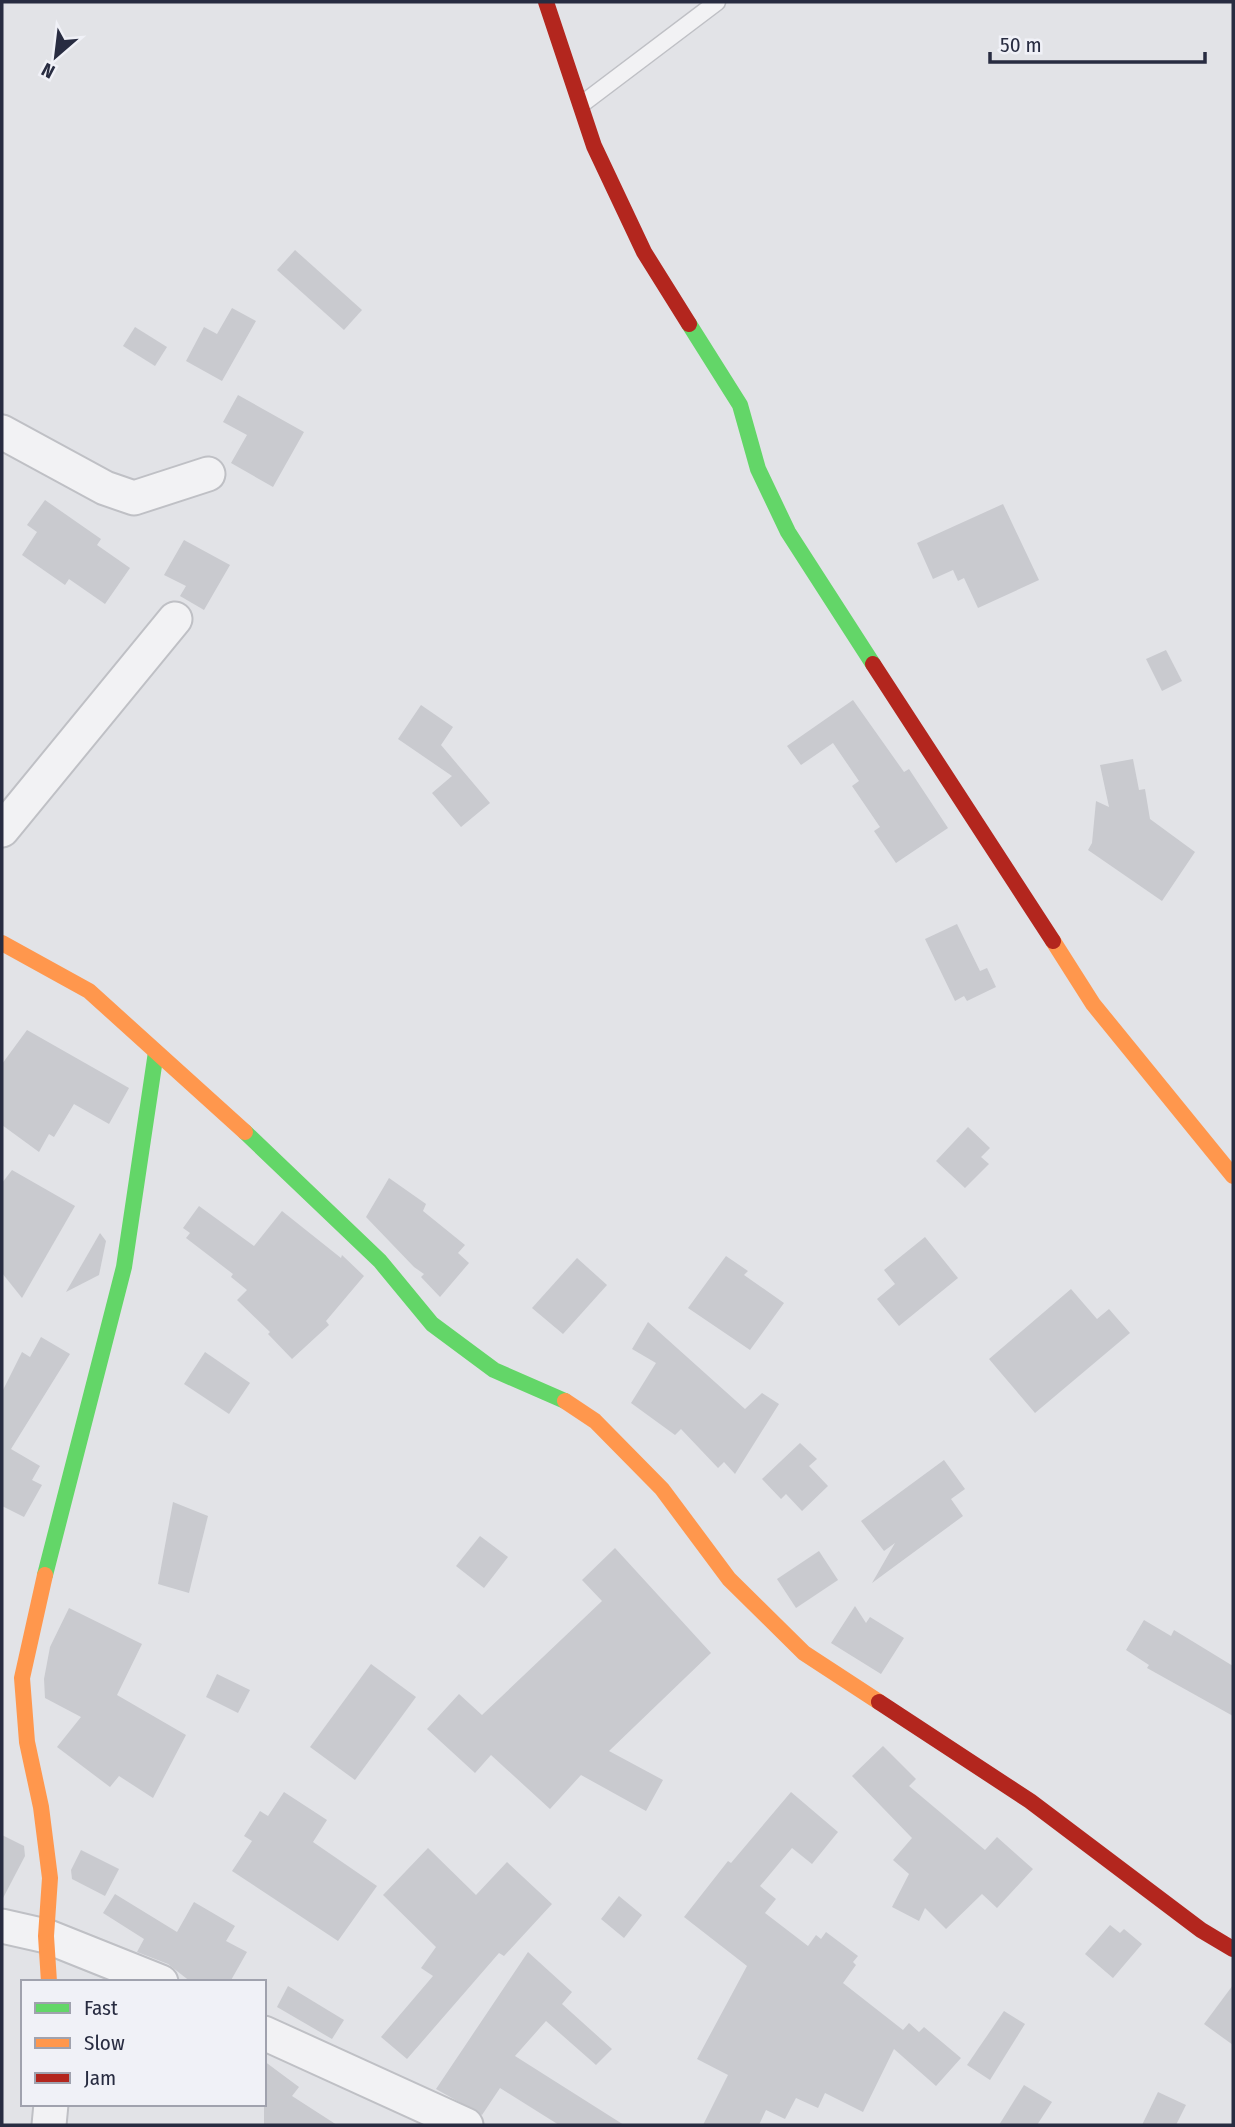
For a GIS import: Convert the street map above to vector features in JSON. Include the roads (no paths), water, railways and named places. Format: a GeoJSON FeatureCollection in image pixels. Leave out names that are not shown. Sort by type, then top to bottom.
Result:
{"type":"FeatureCollection","features":[{"type":"Feature","properties":{"kind":"street"},"geometry":{"type":"LineString","coordinates":[[546,2],[594,146],[643,252],[740,405],[758,469],[788,532],[1093,1004],[1233,1176]]}},
{"type":"Feature","properties":{"kind":"street"},"geometry":{"type":"LineString","coordinates":[[2,432],[105,488],[134,498],[208,474]]}},
{"type":"Feature","properties":{"kind":"street"},"geometry":{"type":"LineString","coordinates":[[2,830],[175,619]]}},
{"type":"Feature","properties":{"kind":"street"},"geometry":{"type":"LineString","coordinates":[[2,943],[89,991],[278,1162],[380,1261],[432,1324],[494,1370],[555,1394],[595,1421],[662,1489],[729,1579],[804,1653],[1030,1801],[1201,1930],[1233,1949]]}},
{"type":"Feature","properties":{"kind":"street"},"geometry":{"type":"LineString","coordinates":[[49,1980],[46,1936],[50,1878],[41,1807],[27,1742],[22,1678],[29,1637],[124,1267],[156,1052]]}},
{"type":"Feature","properties":{"kind":"street"},"geometry":{"type":"LineString","coordinates":[[2,1926],[46,1936],[156,1980]]}},
{"type":"Feature","properties":{"kind":"street"},"geometry":{"type":"LineString","coordinates":[[266,2033],[466,2125]]}},
{"type":"Feature","properties":{"kind":"street"},"geometry":{"type":"LineString","coordinates":[[50,2125],[51,2106]]}},
{"type":"Feature","properties":{"kind":"lane"},"geometry":{"type":"LineString","coordinates":[[580,105],[717,2]]}}]}
